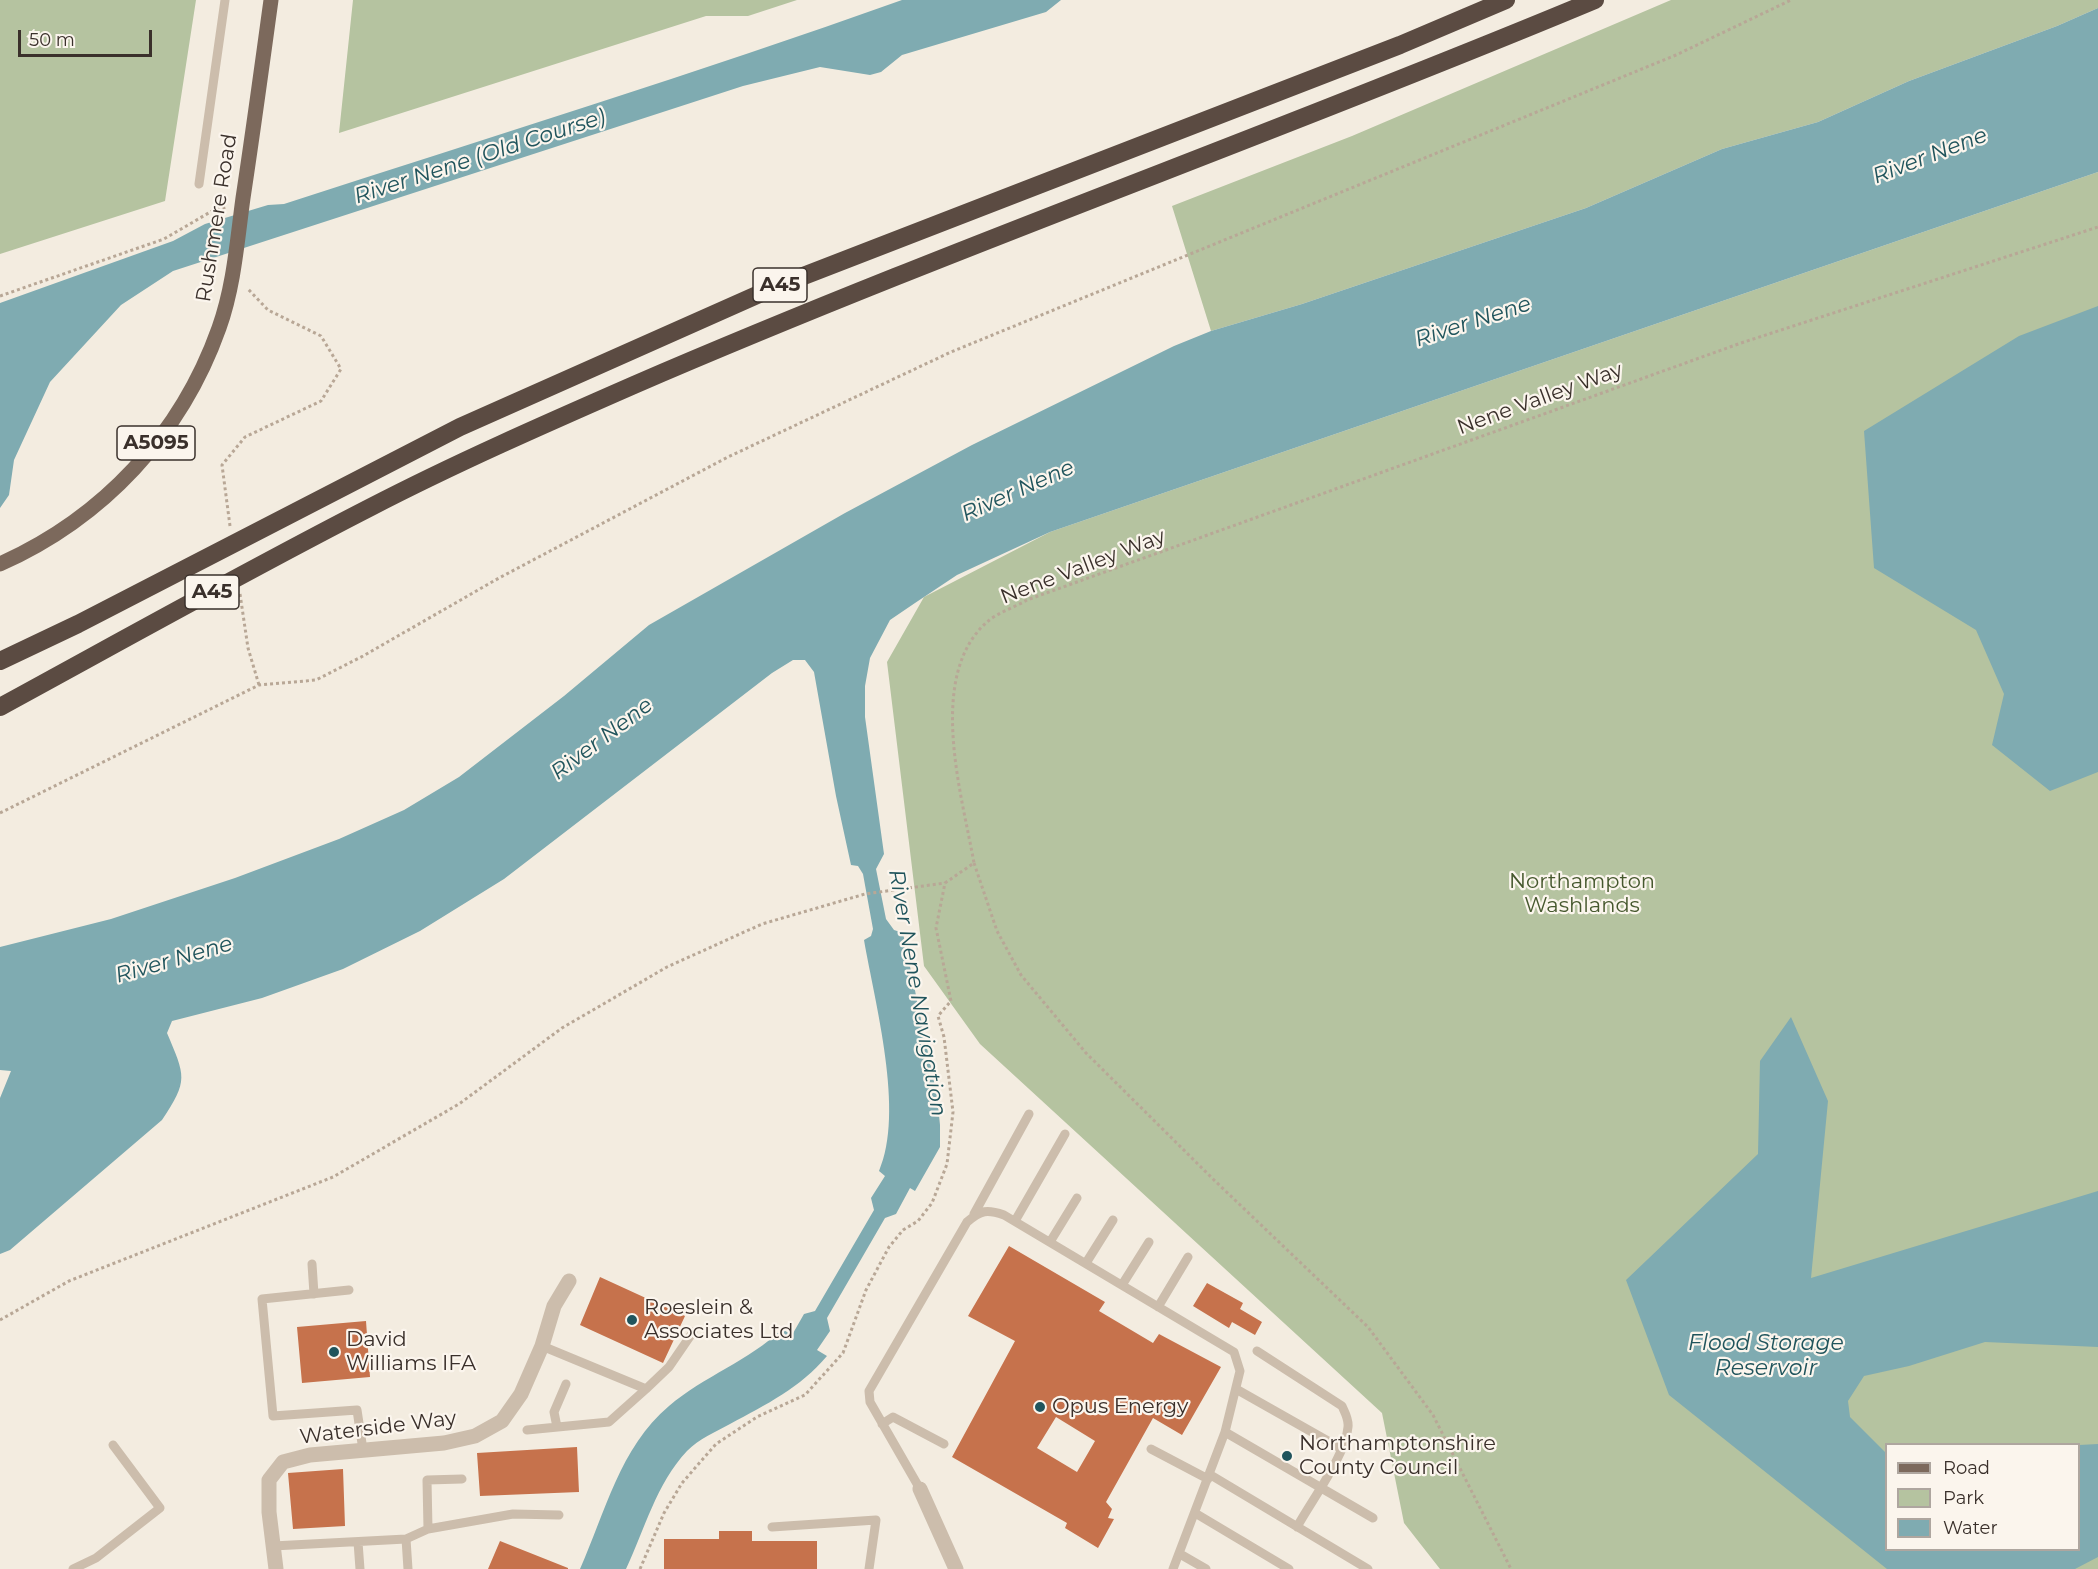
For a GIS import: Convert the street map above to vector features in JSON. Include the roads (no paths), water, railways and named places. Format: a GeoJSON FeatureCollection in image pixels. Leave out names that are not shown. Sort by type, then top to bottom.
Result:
{"type":"FeatureCollection","features":[{"type":"Feature","properties":{"kind":"highway","name":"A45"},"geometry":{"type":"LineString","coordinates":[[0,668],[78,624],[460,427],[775,287],[1400,45],[1506,0]]}},
{"type":"Feature","properties":{"kind":"highway","name":"A45"},"geometry":{"type":"LineString","coordinates":[[0,707],[372,506],[630,387],[795,317],[1094,197],[1409,78],[1595,0]]}},
{"type":"Feature","properties":{"kind":"highway"},"geometry":{"type":"LineString","coordinates":[[0,662],[78,624]]}},
{"type":"Feature","properties":{"kind":"highway"},"geometry":{"type":"LineString","coordinates":[[0,720],[52,678]]}},
{"type":"Feature","properties":{"kind":"main road","name":"Rushmere Road"},"geometry":{"type":"LineString","coordinates":[[0,564],[34,548],[89,512],[120,486],[142,462],[175,418],[197,380],[219,327],[234,268],[271,0]]}},
{"type":"Feature","properties":{"kind":"street","name":"Waterside Way"},"geometry":{"type":"LineString","coordinates":[[276,1569],[269,1480],[283,1462],[310,1455],[444,1443],[475,1436],[502,1421],[521,1394],[542,1346],[554,1306],[569,1281]]}},
{"type":"Feature","properties":{"kind":"street"},"geometry":{"type":"LineString","coordinates":[[920,1489],[956,1569]]}},
{"type":"Feature","properties":{"kind":"lane"},"geometry":{"type":"LineString","coordinates":[[199,184],[225,0]]}},
{"type":"Feature","properties":{"kind":"lane"},"geometry":{"type":"LineString","coordinates":[[920,1489],[870,1402],[868,1391],[961,1232],[973,1217],[1029,1114]]}},
{"type":"Feature","properties":{"kind":"lane"},"geometry":{"type":"LineString","coordinates":[[1015,1221],[1065,1134]]}},
{"type":"Feature","properties":{"kind":"lane"},"geometry":{"type":"LineString","coordinates":[[1050,1242],[1077,1198]]}},
{"type":"Feature","properties":{"kind":"lane"},"geometry":{"type":"LineString","coordinates":[[973,1217],[989,1209],[1015,1221],[1234,1352],[1240,1371],[1225,1432],[1173,1569]]}},
{"type":"Feature","properties":{"kind":"lane"},"geometry":{"type":"LineString","coordinates":[[1086,1263],[1113,1220]]}},
{"type":"Feature","properties":{"kind":"lane"},"geometry":{"type":"LineString","coordinates":[[1122,1285],[1149,1242]]}},
{"type":"Feature","properties":{"kind":"lane"},"geometry":{"type":"LineString","coordinates":[[1158,1307],[1188,1257]]}},
{"type":"Feature","properties":{"kind":"lane"},"geometry":{"type":"LineString","coordinates":[[312,1264],[314,1294]]}},
{"type":"Feature","properties":{"kind":"lane"},"geometry":{"type":"LineString","coordinates":[[349,1290],[262,1299],[273,1416],[357,1410],[363,1450]]}},
{"type":"Feature","properties":{"kind":"lane"},"geometry":{"type":"LineString","coordinates":[[527,1430],[609,1422],[669,1367],[693,1332]]}},
{"type":"Feature","properties":{"kind":"lane"},"geometry":{"type":"LineString","coordinates":[[542,1346],[646,1389]]}},
{"type":"Feature","properties":{"kind":"lane"},"geometry":{"type":"LineString","coordinates":[[1257,1351],[1342,1406],[1349,1426],[1342,1449],[1297,1527]]}},
{"type":"Feature","properties":{"kind":"lane"},"geometry":{"type":"LineString","coordinates":[[557,1427],[554,1412],[566,1384]]}},
{"type":"Feature","properties":{"kind":"lane"},"geometry":{"type":"LineString","coordinates":[[1236,1389],[1342,1449]]}},
{"type":"Feature","properties":{"kind":"lane"},"geometry":{"type":"LineString","coordinates":[[882,1424],[893,1417],[944,1444]]}},
{"type":"Feature","properties":{"kind":"lane"},"geometry":{"type":"LineString","coordinates":[[1225,1432],[1373,1518]]}},
{"type":"Feature","properties":{"kind":"lane"},"geometry":{"type":"LineString","coordinates":[[73,1569],[96,1558],[160,1508],[113,1445]]}},
{"type":"Feature","properties":{"kind":"lane"},"geometry":{"type":"LineString","coordinates":[[1151,1449],[1208,1477],[1368,1569]]}},
{"type":"Feature","properties":{"kind":"lane"},"geometry":{"type":"LineString","coordinates":[[428,1529],[427,1480],[462,1479]]}},
{"type":"Feature","properties":{"kind":"lane"},"geometry":{"type":"LineString","coordinates":[[1195,1513],[1289,1569]]}},
{"type":"Feature","properties":{"kind":"lane"},"geometry":{"type":"LineString","coordinates":[[273,1546],[406,1539],[428,1529],[513,1514],[559,1515]]}},
{"type":"Feature","properties":{"kind":"lane"},"geometry":{"type":"LineString","coordinates":[[772,1527],[876,1521],[869,1569]]}},
{"type":"Feature","properties":{"kind":"lane"},"geometry":{"type":"LineString","coordinates":[[406,1539],[408,1569]]}},
{"type":"Feature","properties":{"kind":"lane"},"geometry":{"type":"LineString","coordinates":[[357,1542],[360,1569]]}},
{"type":"Feature","properties":{"kind":"lane"},"geometry":{"type":"LineString","coordinates":[[1180,1554],[1206,1569]]}},
{"type":"Feature","properties":{"kind":"water","name":"River Nene (Old Course)"},"geometry":{"type":"Polygon","coordinates":[[[902,0],[1061,0],[1046,12],[902,55],[881,72],[870,75],[820,67],[743,86],[173,271],[121,305],[50,382],[14,460],[9,495],[0,508],[0,303],[173,241],[205,224],[268,205],[284,204],[671,79],[902,0]]]}},
{"type":"Feature","properties":{"kind":"water","name":"River Nene"},"geometry":{"type":"Polygon","coordinates":[[[2098,8],[2098,172],[1050,532],[957,575],[890,620],[870,658],[865,686],[865,717],[884,854],[876,869],[886,919],[894,930],[903,933],[937,1096],[940,1147],[915,1191],[910,1188],[896,1214],[885,1218],[827,1318],[830,1331],[817,1350],[827,1356],[794,1386],[707,1436],[687,1451],[659,1492],[626,1569],[580,1569],[616,1482],[638,1441],[652,1422],[683,1395],[755,1350],[782,1329],[792,1335],[804,1314],[815,1311],[874,1210],[871,1198],[885,1176],[879,1171],[886,1147],[889,1089],[864,940],[871,936],[873,929],[863,874],[858,866],[851,865],[814,672],[805,660],[793,660],[772,673],[504,879],[420,931],[343,969],[262,998],[172,1021],[167,1033],[178,1059],[181,1078],[177,1096],[162,1120],[10,1250],[0,1254],[0,1098],[11,1071],[0,1070],[0,947],[111,919],[235,878],[339,839],[404,810],[459,777],[564,696],[649,625],[845,513],[972,445],[1174,346],[1211,331],[1302,304],[1586,208],[1722,149],[1818,122],[1909,81],[2057,26],[2098,8]]]}},
{"type":"Feature","properties":{"kind":"water"},"geometry":{"type":"Polygon","coordinates":[[[2098,306],[2098,772],[2050,791],[1992,745],[2004,694],[1976,630],[1874,568],[1864,431],[2019,336],[2098,306]]]}},
{"type":"Feature","properties":{"kind":"water","name":"Flood Storage Reservoir"},"geometry":{"type":"Polygon","coordinates":[[[1791,1017],[1828,1101],[1811,1278],[2098,1191],[2098,1347],[1985,1342],[1909,1366],[1864,1376],[1848,1401],[1850,1417],[1885,1452],[1885,1551],[2080,1551],[2080,1445],[2098,1444],[2098,1557],[2075,1569],[1887,1569],[1669,1395],[1626,1280],[1758,1154],[1760,1061],[1791,1017]]]}},
{"type":"Feature","properties":{"kind":"place","name":"Roeslein & Associates Ltd"},"geometry":{"type":"Point","coordinates":[632,1320]}},
{"type":"Feature","properties":{"kind":"place","name":"David Williams IFA"},"geometry":{"type":"Point","coordinates":[334,1352]}},
{"type":"Feature","properties":{"kind":"place","name":"Opus Energy"},"geometry":{"type":"Point","coordinates":[1040,1407]}},
{"type":"Feature","properties":{"kind":"place","name":"Northamptonshire County Council"},"geometry":{"type":"Point","coordinates":[1287,1456]}},
{"type":"Feature","properties":{"kind":"park label","name":"Northampton Washlands"},"geometry":{"type":"Point","coordinates":[1582,894]}},
{"type":"Feature","properties":{"kind":"water label","name":"River Nene Navigation"},"geometry":{"type":"Point","coordinates":[917,993]}}]}
